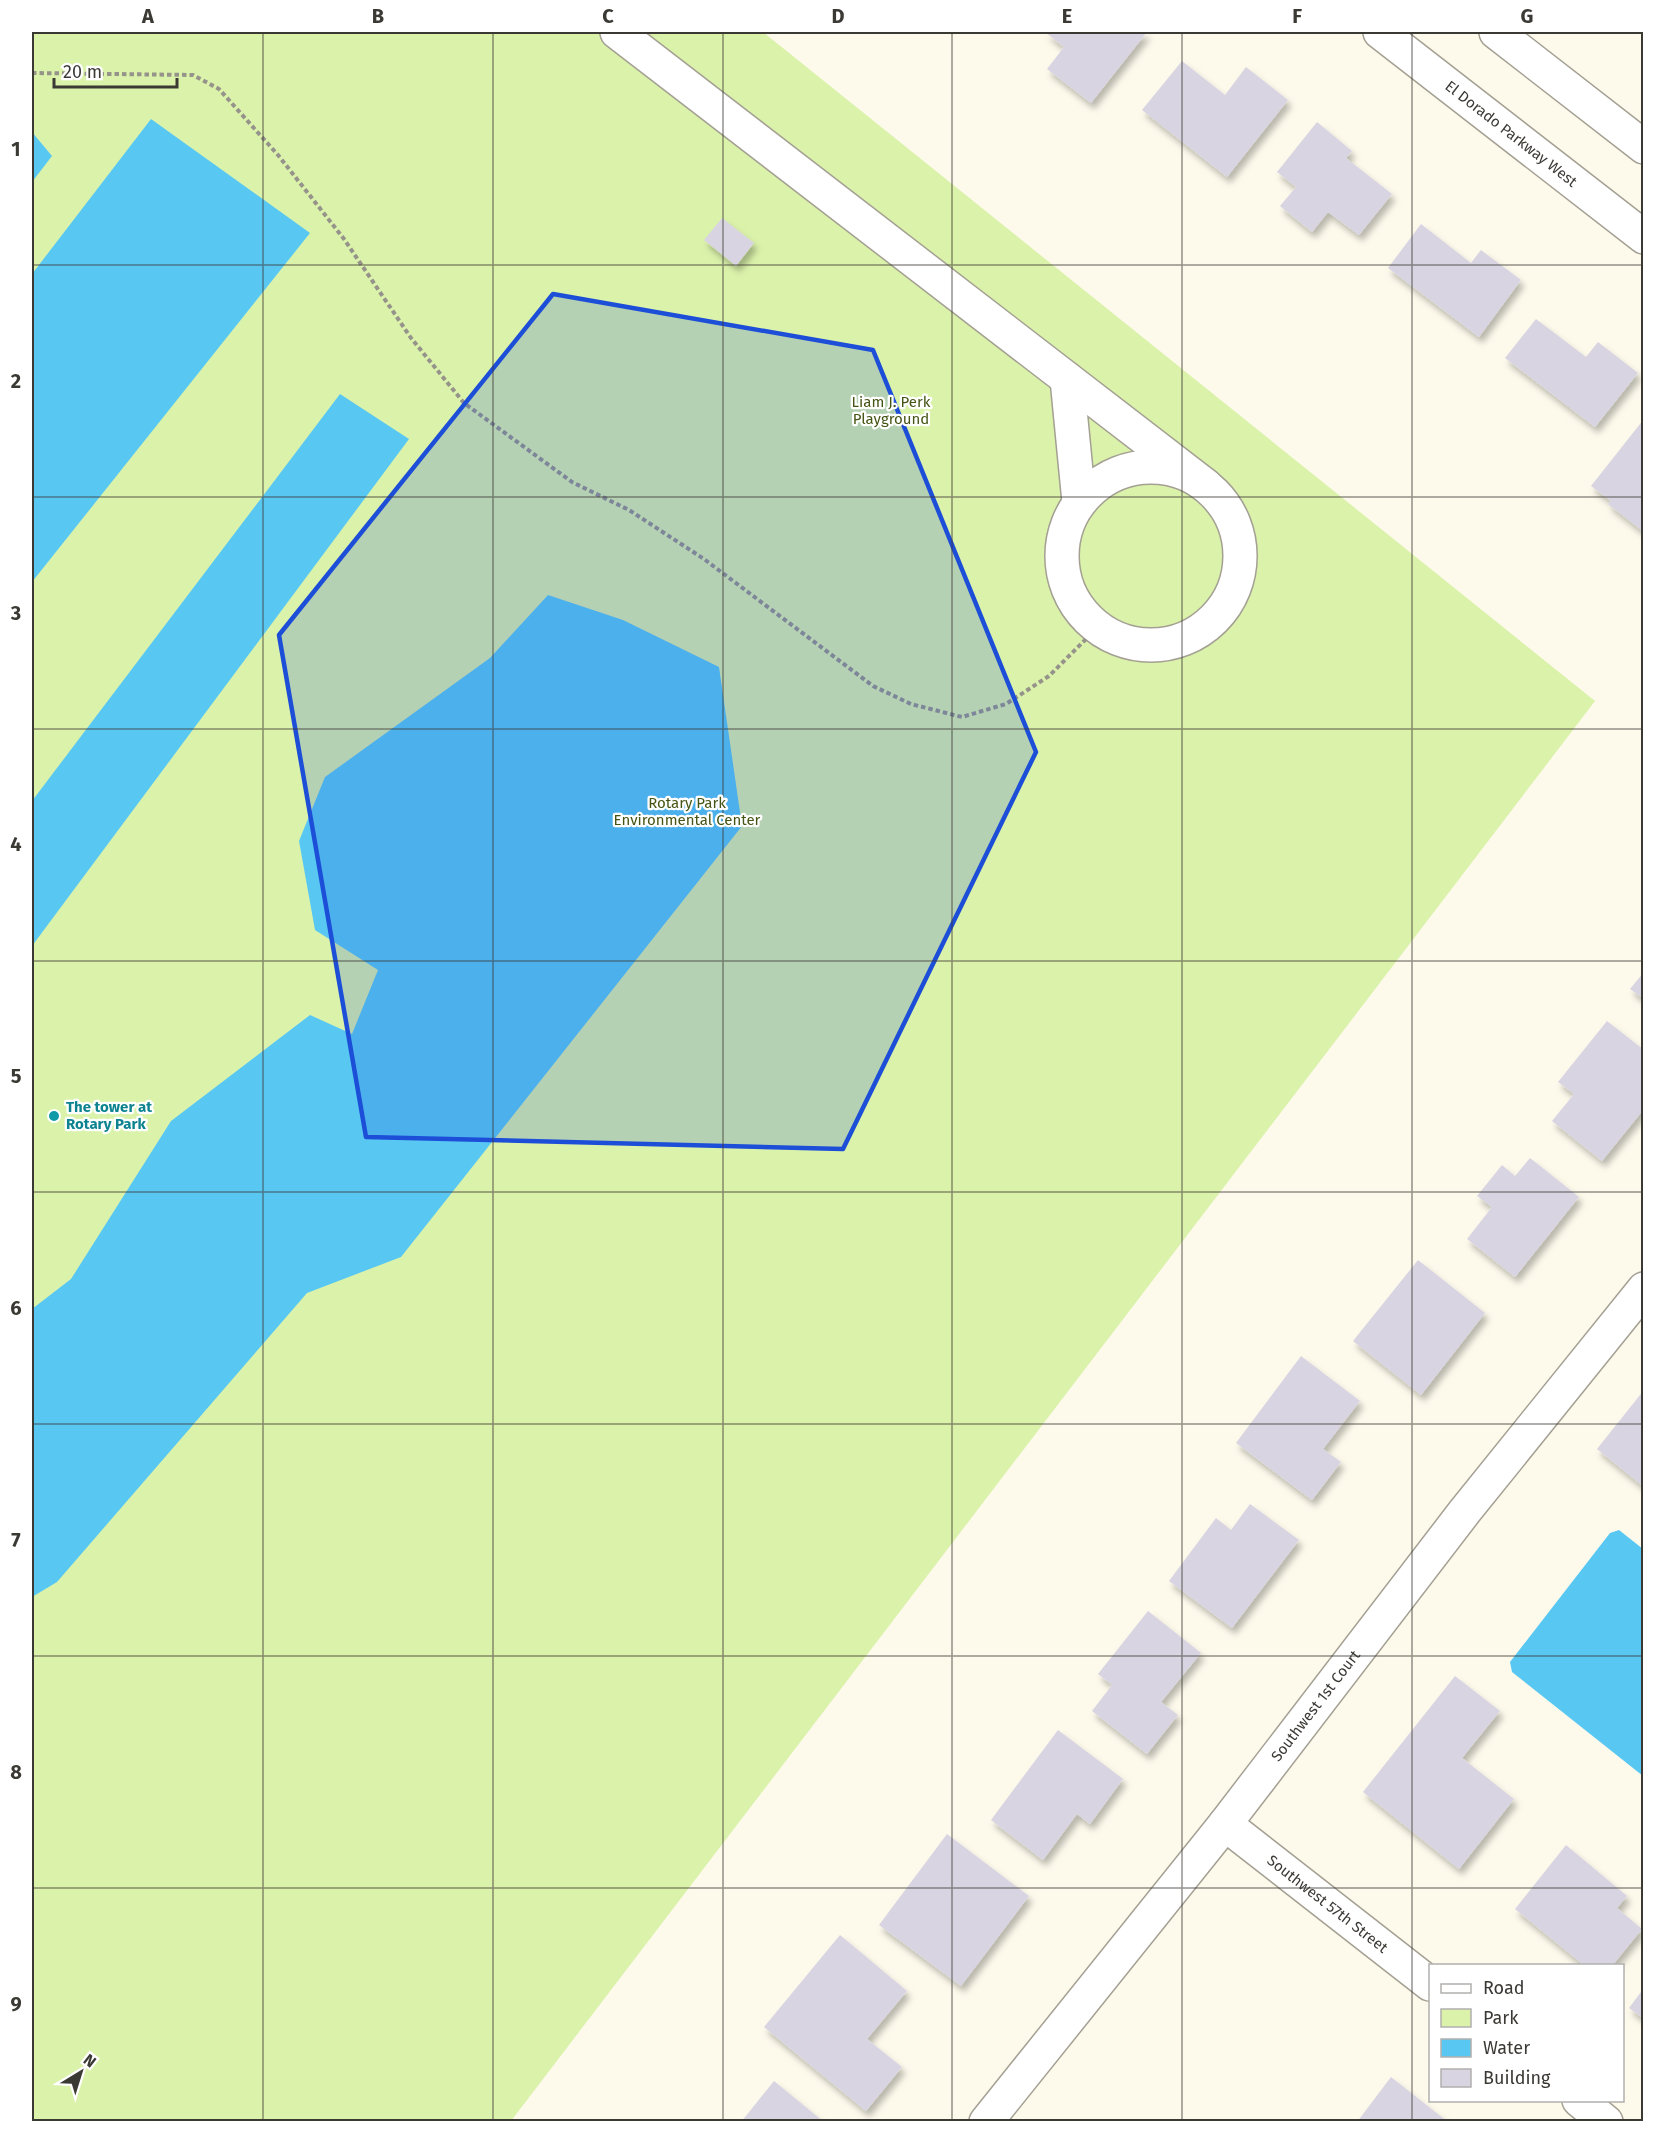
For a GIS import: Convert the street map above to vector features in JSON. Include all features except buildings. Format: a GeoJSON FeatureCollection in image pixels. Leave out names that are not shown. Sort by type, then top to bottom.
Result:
{"type":"FeatureCollection","features":[{"type":"Feature","properties":{"kind":"street"},"geometry":{"type":"LineString","coordinates":[[617,32],[1205,485],[1226,508],[1238,537],[1240,568],[1231,597],[1212,622],[1186,639],[1156,646],[1125,642],[1097,628],[1077,608],[1065,582],[1061,555],[1066,527],[1079,502],[1099,483],[1116,474],[1125,470],[1152,466],[1180,472],[1205,485]]}},
{"type":"Feature","properties":{"kind":"street","name":"El Dorado Parkway West"},"geometry":{"type":"LineString","coordinates":[[1380,32],[1644,237]]}},
{"type":"Feature","properties":{"kind":"street"},"geometry":{"type":"LineString","coordinates":[[1497,32],[1644,147]]}},
{"type":"Feature","properties":{"kind":"street"},"geometry":{"type":"LineString","coordinates":[[1067,379],[1079,502]]}},
{"type":"Feature","properties":{"kind":"street","name":"Southwest 1st Court"},"geometry":{"type":"LineString","coordinates":[[986,2121],[1225,1824],[1465,1511],[1644,1289]]}},
{"type":"Feature","properties":{"kind":"street","name":"Southwest 57th Street"},"geometry":{"type":"LineString","coordinates":[[1225,1824],[1429,1982]]}},
{"type":"Feature","properties":{"kind":"street"},"geometry":{"type":"LineString","coordinates":[[1582,2102],[1606,2121]]}},
{"type":"Feature","properties":{"kind":"path"},"geometry":{"type":"LineString","coordinates":[[32,73],[194,75],[219,89],[278,155],[344,239],[411,338],[464,403],[572,482],[629,510],[704,559],[873,686],[911,704],[962,717],[1006,704],[1049,676],[1097,628]]}},
{"type":"Feature","properties":{"kind":"highlighted area"},"geometry":{"type":"Polygon","coordinates":[[[553,294],[873,350],[1036,752],[843,1149],[366,1137],[279,635],[553,294]]]}},
{"type":"Feature","properties":{"kind":"green space","name":"Rotary Park Environmental Center"},"geometry":{"type":"Polygon","coordinates":[[[32,32],[763,32],[1595,701],[511,2121],[32,2122],[32,32]]]}},
{"type":"Feature","properties":{"kind":"water"},"geometry":{"type":"Polygon","coordinates":[[[151,119],[310,233],[32,582],[32,274],[151,119]]]}},
{"type":"Feature","properties":{"kind":"water"},"geometry":{"type":"Polygon","coordinates":[[[32,132],[52,156],[32,182],[32,132]]]}},
{"type":"Feature","properties":{"kind":"water"},"geometry":{"type":"Polygon","coordinates":[[[340,394],[409,439],[32,946],[32,801],[340,394]]]}},
{"type":"Feature","properties":{"kind":"water"},"geometry":{"type":"Polygon","coordinates":[[[548,595],[623,620],[719,667],[742,826],[401,1257],[307,1293],[57,1582],[32,1597],[32,1309],[71,1279],[171,1121],[310,1015],[352,1034],[378,970],[315,930],[299,841],[325,777],[490,658],[548,595]]]}},
{"type":"Feature","properties":{"kind":"water"},"geometry":{"type":"Polygon","coordinates":[[[1619,1530],[1643,1549],[1643,1776],[1512,1672],[1510,1662],[1610,1533],[1619,1530]]]}},
{"type":"Feature","properties":{"kind":"place","name":"The tower at Rotary Park"},"geometry":{"type":"Point","coordinates":[54,1116]}},
{"type":"Feature","properties":{"kind":"park label","name":"Liam J. Perk Playground"},"geometry":{"type":"Point","coordinates":[891,410]}}]}
